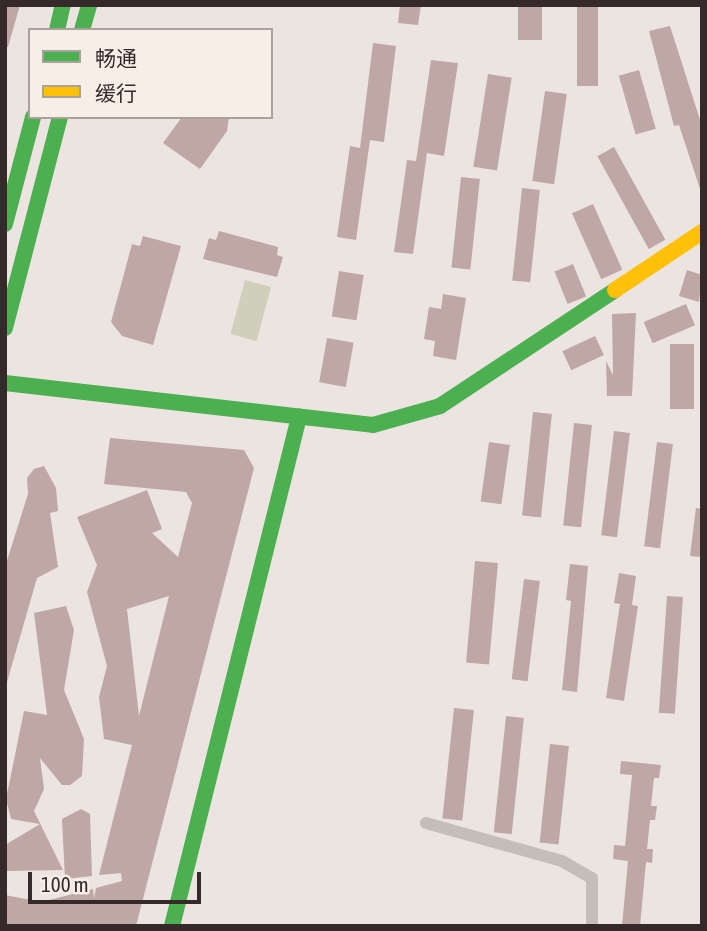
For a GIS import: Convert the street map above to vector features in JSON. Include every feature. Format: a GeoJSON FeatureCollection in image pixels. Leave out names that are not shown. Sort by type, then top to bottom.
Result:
{"type":"FeatureCollection","features":[{"type":"Feature","properties":{"kind":"street"},"geometry":{"type":"LineString","coordinates":[[57,28],[63,5]]}},
{"type":"Feature","properties":{"kind":"street"},"geometry":{"type":"LineString","coordinates":[[83,28],[89,5]]}},
{"type":"Feature","properties":{"kind":"street"},"geometry":{"type":"LineString","coordinates":[[5,224],[32,119]]}},
{"type":"Feature","properties":{"kind":"street"},"geometry":{"type":"LineString","coordinates":[[5,328],[59,119]]}},
{"type":"Feature","properties":{"kind":"street"},"geometry":{"type":"LineString","coordinates":[[5,383],[373,425],[440,406],[702,232]]}},
{"type":"Feature","properties":{"kind":"street"},"geometry":{"type":"LineString","coordinates":[[172,926],[299,417]]}},
{"type":"Feature","properties":{"kind":"street"},"geometry":{"type":"LineString","coordinates":[[426,824],[562,861],[592,878],[592,926]]}},
{"type":"Feature","properties":{"kind":"green space"},"geometry":{"type":"Polygon","coordinates":[[[245,280],[271,287],[257,341],[231,334],[245,280]]]}},
{"type":"Feature","properties":{"kind":"building"},"geometry":{"type":"Polygon","coordinates":[[[5,5],[20,5],[8,47],[5,47],[5,5]]]}},
{"type":"Feature","properties":{"kind":"building"},"geometry":{"type":"Polygon","coordinates":[[[400,5],[421,5],[418,25],[398,23],[400,5]]]}},
{"type":"Feature","properties":{"kind":"building"},"geometry":{"type":"Polygon","coordinates":[[[518,5],[542,5],[542,40],[518,40],[518,5]]]}},
{"type":"Feature","properties":{"kind":"building"},"geometry":{"type":"Polygon","coordinates":[[[577,5],[598,5],[598,86],[577,86],[577,5]]]}},
{"type":"Feature","properties":{"kind":"building"},"geometry":{"type":"Polygon","coordinates":[[[670,26],[702,126],[702,195],[679,125],[674,126],[649,31],[670,26]]]}},
{"type":"Feature","properties":{"kind":"building"},"geometry":{"type":"Polygon","coordinates":[[[373,43],[396,46],[384,142],[370,140],[356,240],[337,237],[350,146],[360,148],[373,43]]]}},
{"type":"Feature","properties":{"kind":"building"},"geometry":{"type":"Polygon","coordinates":[[[431,60],[458,63],[444,156],[427,153],[413,254],[394,252],[407,160],[416,161],[431,60]]]}},
{"type":"Feature","properties":{"kind":"building"},"geometry":{"type":"Polygon","coordinates":[[[639,70],[656,129],[636,134],[619,76],[639,70]]]}},
{"type":"Feature","properties":{"kind":"building"},"geometry":{"type":"Polygon","coordinates":[[[488,74],[512,78],[497,171],[473,167],[488,74]]]}},
{"type":"Feature","properties":{"kind":"building"},"geometry":{"type":"Polygon","coordinates":[[[545,91],[567,94],[554,184],[532,181],[545,91]]]}},
{"type":"Feature","properties":{"kind":"building"},"geometry":{"type":"Polygon","coordinates":[[[181,119],[229,119],[227,131],[200,169],[163,143],[181,119]]]}},
{"type":"Feature","properties":{"kind":"building"},"geometry":{"type":"Polygon","coordinates":[[[614,147],[665,240],[649,249],[597,156],[614,147]]]}},
{"type":"Feature","properties":{"kind":"building"},"geometry":{"type":"Polygon","coordinates":[[[461,177],[480,179],[470,269],[451,268],[461,177]]]}},
{"type":"Feature","properties":{"kind":"building"},"geometry":{"type":"Polygon","coordinates":[[[522,188],[540,190],[530,282],[512,280],[522,188]]]}},
{"type":"Feature","properties":{"kind":"building"},"geometry":{"type":"Polygon","coordinates":[[[593,204],[622,270],[601,279],[572,213],[593,204]]]}},
{"type":"Feature","properties":{"kind":"building"},"geometry":{"type":"Polygon","coordinates":[[[219,231],[278,247],[277,255],[283,257],[277,277],[203,259],[209,238],[216,240],[219,231]]]}},
{"type":"Feature","properties":{"kind":"building"},"geometry":{"type":"Polygon","coordinates":[[[143,236],[181,246],[153,345],[122,336],[111,322],[132,244],[140,246],[143,236]]]}},
{"type":"Feature","properties":{"kind":"building"},"geometry":{"type":"Polygon","coordinates":[[[573,264],[586,296],[568,304],[554,271],[573,264]]]}},
{"type":"Feature","properties":{"kind":"building"},"geometry":{"type":"Polygon","coordinates":[[[687,270],[702,275],[699,302],[679,296],[687,270]]]}},
{"type":"Feature","properties":{"kind":"building"},"geometry":{"type":"Polygon","coordinates":[[[339,271],[364,275],[356,320],[332,316],[339,271]]]}},
{"type":"Feature","properties":{"kind":"building"},"geometry":{"type":"Polygon","coordinates":[[[443,294],[466,298],[456,360],[433,356],[435,341],[424,339],[429,307],[441,309],[443,294]]]}},
{"type":"Feature","properties":{"kind":"building"},"geometry":{"type":"Polygon","coordinates":[[[686,304],[695,325],[653,343],[644,322],[686,304]]]}},
{"type":"Feature","properties":{"kind":"building"},"geometry":{"type":"Polygon","coordinates":[[[636,313],[632,396],[607,396],[606,361],[613,375],[612,314],[636,313]]]}},
{"type":"Feature","properties":{"kind":"building"},"geometry":{"type":"Polygon","coordinates":[[[595,336],[604,355],[571,370],[562,351],[595,336]]]}},
{"type":"Feature","properties":{"kind":"building"},"geometry":{"type":"Polygon","coordinates":[[[327,338],[354,343],[346,387],[319,382],[327,338]]]}},
{"type":"Feature","properties":{"kind":"building"},"geometry":{"type":"Polygon","coordinates":[[[670,344],[694,344],[694,409],[670,409],[670,344]]]}},
{"type":"Feature","properties":{"kind":"building"},"geometry":{"type":"Polygon","coordinates":[[[533,412],[552,414],[541,517],[522,515],[533,412]]]}},
{"type":"Feature","properties":{"kind":"building"},"geometry":{"type":"Polygon","coordinates":[[[574,423],[592,425],[581,527],[563,525],[574,423]]]}},
{"type":"Feature","properties":{"kind":"building"},"geometry":{"type":"Polygon","coordinates":[[[614,431],[630,433],[617,537],[601,535],[614,431]]]}},
{"type":"Feature","properties":{"kind":"building"},"geometry":{"type":"Polygon","coordinates":[[[110,438],[244,450],[254,468],[136,926],[5,926],[5,895],[41,902],[93,889],[94,899],[96,888],[122,881],[121,873],[99,875],[132,745],[104,739],[99,697],[107,666],[87,592],[97,565],[77,517],[147,490],[162,529],[152,533],[178,557],[192,503],[186,492],[104,484],[110,438]],[[169,596],[127,609],[139,716],[169,596]]]}},
{"type":"Feature","properties":{"kind":"building"},"geometry":{"type":"Polygon","coordinates":[[[489,442],[510,445],[501,504],[481,501],[489,442]]]}},
{"type":"Feature","properties":{"kind":"building"},"geometry":{"type":"Polygon","coordinates":[[[657,442],[673,444],[660,548],[644,546],[657,442]]]}},
{"type":"Feature","properties":{"kind":"building"},"geometry":{"type":"Polygon","coordinates":[[[44,466],[56,488],[58,511],[50,513],[58,567],[37,578],[5,689],[5,567],[28,494],[27,478],[34,469],[44,466]]]}},
{"type":"Feature","properties":{"kind":"building"},"geometry":{"type":"Polygon","coordinates":[[[696,508],[702,509],[702,557],[690,556],[696,508]]]}},
{"type":"Feature","properties":{"kind":"building"},"geometry":{"type":"Polygon","coordinates":[[[475,561],[498,563],[489,665],[466,663],[475,561]]]}},
{"type":"Feature","properties":{"kind":"building"},"geometry":{"type":"Polygon","coordinates":[[[570,564],[588,566],[577,692],[562,690],[571,601],[566,600],[570,564]]]}},
{"type":"Feature","properties":{"kind":"building"},"geometry":{"type":"Polygon","coordinates":[[[619,573],[636,576],[632,605],[638,606],[624,701],[606,698],[620,604],[614,603],[619,573]]]}},
{"type":"Feature","properties":{"kind":"building"},"geometry":{"type":"Polygon","coordinates":[[[524,579],[540,581],[528,681],[512,679],[524,579]]]}},
{"type":"Feature","properties":{"kind":"building"},"geometry":{"type":"Polygon","coordinates":[[[667,596],[683,597],[675,714],[659,713],[667,596]]]}},
{"type":"Feature","properties":{"kind":"building"},"geometry":{"type":"Polygon","coordinates":[[[66,606],[74,630],[64,690],[84,739],[82,776],[70,785],[62,785],[40,758],[44,789],[34,811],[63,870],[5,871],[5,845],[40,824],[11,819],[6,799],[24,711],[47,715],[34,613],[66,606]]]}},
{"type":"Feature","properties":{"kind":"building"},"geometry":{"type":"Polygon","coordinates":[[[454,708],[474,710],[462,820],[442,818],[454,708]]]}},
{"type":"Feature","properties":{"kind":"building"},"geometry":{"type":"Polygon","coordinates":[[[506,716],[524,718],[512,834],[494,832],[506,716]]]}},
{"type":"Feature","properties":{"kind":"building"},"geometry":{"type":"Polygon","coordinates":[[[550,744],[569,746],[559,844],[540,842],[550,744]]]}},
{"type":"Feature","properties":{"kind":"building"},"geometry":{"type":"Polygon","coordinates":[[[621,761],[661,765],[659,778],[654,778],[651,806],[657,806],[655,820],[650,820],[647,849],[653,849],[652,863],[646,862],[640,926],[622,926],[628,861],[613,859],[614,845],[625,846],[632,775],[620,774],[621,761]]]}},
{"type":"Feature","properties":{"kind":"building"},"geometry":{"type":"Polygon","coordinates":[[[81,809],[90,814],[92,876],[65,879],[62,819],[81,809]]]}},
{"type":"Feature","properties":{"kind":"traffic: fast"},"geometry":{"type":"LineString","coordinates":[[57,28],[63,5]]}},
{"type":"Feature","properties":{"kind":"traffic: fast"},"geometry":{"type":"LineString","coordinates":[[83,28],[89,5]]}},
{"type":"Feature","properties":{"kind":"traffic: fast"},"geometry":{"type":"LineString","coordinates":[[5,224],[32,119]]}},
{"type":"Feature","properties":{"kind":"traffic: fast"},"geometry":{"type":"LineString","coordinates":[[5,328],[59,119]]}},
{"type":"Feature","properties":{"kind":"traffic: fast"},"geometry":{"type":"LineString","coordinates":[[5,383],[373,425],[440,406],[615,290]]}},
{"type":"Feature","properties":{"kind":"traffic: fast"},"geometry":{"type":"LineString","coordinates":[[172,926],[299,417]]}},
{"type":"Feature","properties":{"kind":"traffic: slow"},"geometry":{"type":"LineString","coordinates":[[615,290],[702,232]]}}]}
